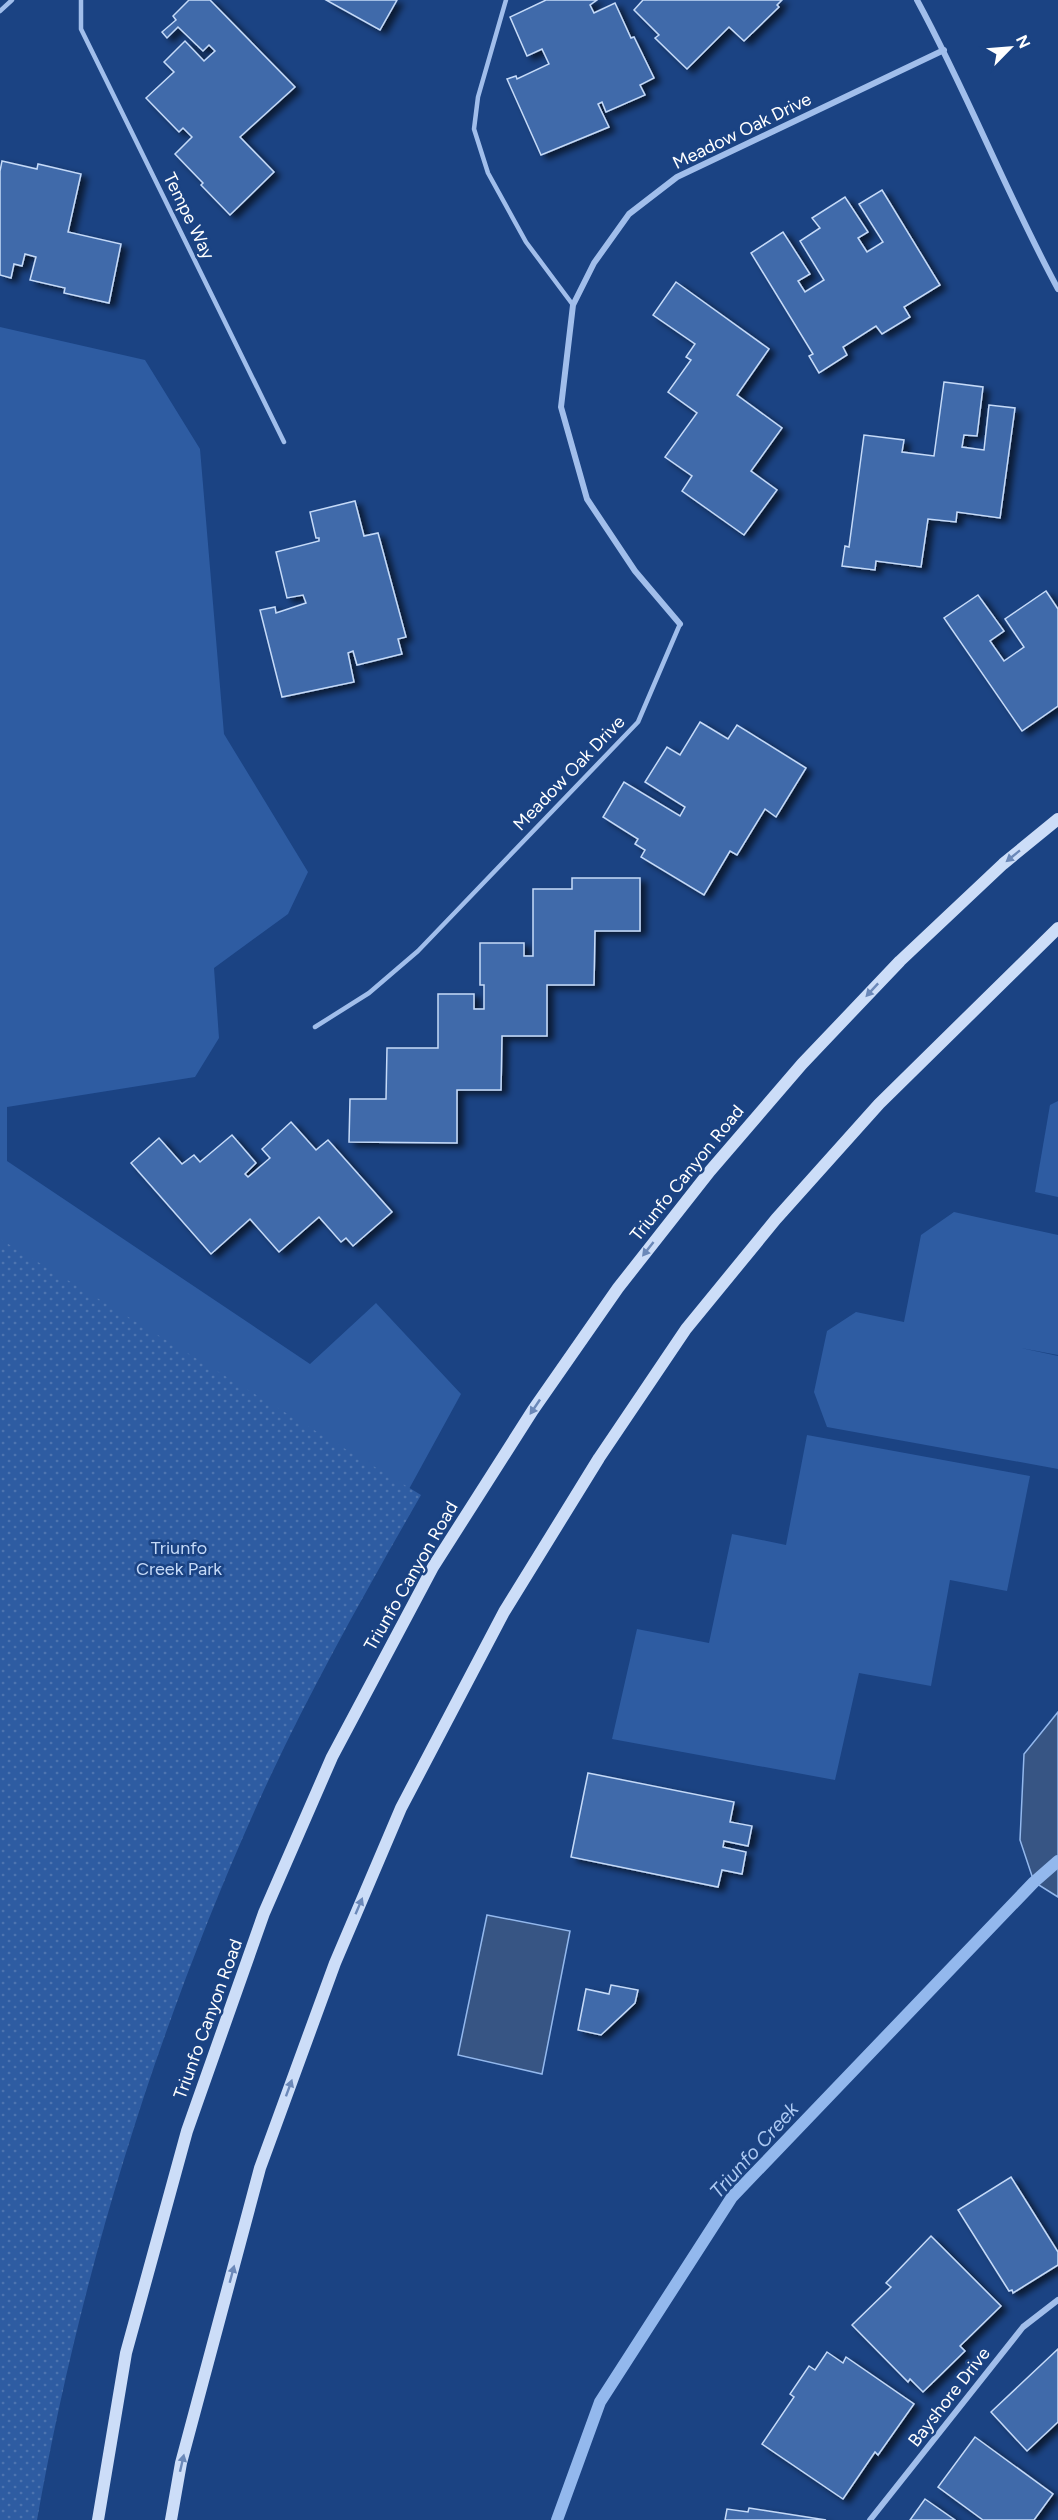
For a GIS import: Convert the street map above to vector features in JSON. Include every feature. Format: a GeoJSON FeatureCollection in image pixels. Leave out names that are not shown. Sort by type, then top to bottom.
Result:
{"type":"FeatureCollection","features":[{"type":"Feature","properties":{"kind":"street"},"geometry":{"type":"LineString","coordinates":[[917,0],[944,50],[1032,242],[1058,289]]}},
{"type":"Feature","properties":{"kind":"street","name":"Meadow Oak Drive"},"geometry":{"type":"LineString","coordinates":[[680,624],[635,571],[587,499],[561,407],[573,305],[594,263],[629,214],[677,177],[944,50]]}},
{"type":"Feature","properties":{"kind":"street","name":"Triunfo Canyon Road"},"geometry":{"type":"LineString","coordinates":[[98,2520],[126,2353],[187,2131],[264,1913],[323,1778],[433,1567],[533,1410],[618,1288],[710,1171],[802,1064],[900,961],[1002,864],[1058,819]]}},
{"type":"Feature","properties":{"kind":"street"},"geometry":{"type":"LineString","coordinates":[[171,2520],[184,2453],[260,2168],[335,1963],[401,1808],[504,1612],[599,1458],[686,1329],[776,1219],[879,1104],[1058,928]]}},
{"type":"Feature","properties":{"kind":"street","name":"Bayshore Drive"},"geometry":{"type":"LineString","coordinates":[[870,2520],[1023,2327],[1058,2300]]}},
{"type":"Feature","properties":{"kind":"lane"},"geometry":{"type":"LineString","coordinates":[[0,10],[12,0]]}},
{"type":"Feature","properties":{"kind":"lane","name":"Tempe Way"},"geometry":{"type":"LineString","coordinates":[[81,0],[81,29],[284,442]]}},
{"type":"Feature","properties":{"kind":"lane"},"geometry":{"type":"LineString","coordinates":[[506,0],[478,97],[474,129],[488,173],[522,234],[573,305]]}},
{"type":"Feature","properties":{"kind":"lane","name":"Meadow Oak Drive"},"geometry":{"type":"LineString","coordinates":[[315,1027],[369,993],[418,951],[638,722],[680,624]]}},
{"type":"Feature","properties":{"kind":"green space"},"geometry":{"type":"Polygon","coordinates":[[[0,327],[145,360],[200,449],[224,734],[308,872],[288,914],[214,968],[219,1038],[195,1077],[7,1107],[7,1161],[310,1364],[376,1303],[461,1394],[316,1659],[146,2004],[0,2520],[0,327]]]}},
{"type":"Feature","properties":{"kind":"green space"},"geometry":{"type":"Polygon","coordinates":[[[1058,1101],[1058,1197],[1035,1192],[1050,1105],[1058,1101]]]}},
{"type":"Feature","properties":{"kind":"green space"},"geometry":{"type":"Polygon","coordinates":[[[954,1212],[1058,1235],[1058,1355],[1021,1348],[1058,1356],[1058,1469],[827,1427],[814,1392],[827,1331],[856,1312],[904,1322],[921,1235],[954,1212]]]}},
{"type":"Feature","properties":{"kind":"green space","name":"Triunfo Creek Park"},"geometry":{"type":"Polygon","coordinates":[[[0,1239],[421,1495],[336,1647],[276,1763],[186,1977],[125,2155],[99,2245],[55,2427],[37,2520],[0,2520],[0,1239]]]}},
{"type":"Feature","properties":{"kind":"green space"},"geometry":{"type":"Polygon","coordinates":[[[807,1435],[1030,1476],[1007,1591],[950,1580],[931,1686],[859,1673],[835,1780],[612,1739],[637,1629],[709,1643],[732,1534],[786,1545],[807,1435]]]}},
{"type":"Feature","properties":{"kind":"shaded area"},"geometry":{"type":"Polygon","coordinates":[[[1058,1712],[1058,1897],[1034,1882],[1020,1840],[1024,1754],[1058,1712]]]}},
{"type":"Feature","properties":{"kind":"shaded area"},"geometry":{"type":"Polygon","coordinates":[[[487,1915],[570,1931],[542,2074],[458,2055],[487,1915]]]}},
{"type":"Feature","properties":{"kind":"building"},"geometry":{"type":"Polygon","coordinates":[[[189,0],[210,0],[295,87],[240,137],[274,172],[230,215],[175,154],[192,137],[183,128],[179,132],[146,98],[174,72],[164,62],[185,41],[204,61],[215,51],[209,45],[203,51],[178,27],[167,38],[162,32],[176,20],[173,16],[189,0]]]}},
{"type":"Feature","properties":{"kind":"building"},"geometry":{"type":"Polygon","coordinates":[[[326,0],[397,0],[380,30],[326,0]]]}},
{"type":"Feature","properties":{"kind":"building"},"geometry":{"type":"Polygon","coordinates":[[[546,0],[597,0],[590,5],[594,13],[615,3],[631,38],[634,37],[654,78],[640,85],[645,95],[606,112],[602,102],[598,104],[609,127],[541,155],[507,79],[516,76],[517,79],[549,64],[542,49],[527,56],[510,17],[546,0]]]}},
{"type":"Feature","properties":{"kind":"building"},"geometry":{"type":"Polygon","coordinates":[[[643,0],[782,0],[777,5],[779,7],[744,41],[729,27],[687,69],[655,38],[659,35],[634,10],[643,0]]]}},
{"type":"Feature","properties":{"kind":"building"},"geometry":{"type":"Polygon","coordinates":[[[2,161],[37,169],[38,164],[81,174],[68,232],[121,244],[109,303],[64,293],[65,288],[30,280],[36,257],[25,254],[22,266],[14,264],[11,278],[0,275],[0,171],[2,161]]]}},
{"type":"Feature","properties":{"kind":"building"},"geometry":{"type":"Polygon","coordinates":[[[882,190],[940,285],[904,307],[910,317],[882,334],[876,326],[843,347],[847,355],[819,373],[809,356],[813,354],[751,253],[783,232],[810,274],[798,281],[805,292],[824,280],[800,241],[820,228],[812,218],[845,197],[868,232],[858,238],[867,252],[883,242],[859,204],[882,190]]]}},
{"type":"Feature","properties":{"kind":"building"},"geometry":{"type":"Polygon","coordinates":[[[676,282],[769,349],[737,395],[782,428],[751,471],[777,490],[744,535],[682,491],[692,476],[665,457],[697,413],[668,392],[691,360],[686,357],[695,344],[653,315],[676,282]]]}},
{"type":"Feature","properties":{"kind":"building"},"geometry":{"type":"Polygon","coordinates":[[[944,382],[983,387],[977,436],[964,435],[962,447],[984,450],[989,405],[1015,408],[1000,518],[957,512],[956,522],[928,519],[921,567],[876,561],[875,570],[842,566],[845,546],[849,547],[864,435],[904,440],[902,452],[934,456],[944,382]]]}},
{"type":"Feature","properties":{"kind":"building"},"geometry":{"type":"Polygon","coordinates":[[[355,501],[364,536],[378,533],[406,637],[398,639],[402,654],[357,665],[353,651],[348,653],[354,682],[282,697],[260,610],[275,607],[276,613],[306,603],[303,595],[287,598],[276,552],[319,541],[319,538],[316,538],[310,512],[355,501]]]}},
{"type":"Feature","properties":{"kind":"building"},"geometry":{"type":"Polygon","coordinates":[[[1046,591],[1058,609],[1058,706],[1022,731],[944,618],[978,595],[1004,631],[990,641],[1004,661],[1024,647],[1005,619],[1046,591]]]}},
{"type":"Feature","properties":{"kind":"building"},"geometry":{"type":"Polygon","coordinates":[[[700,722],[728,739],[737,725],[806,768],[776,817],[765,809],[737,855],[730,851],[704,895],[641,857],[645,850],[635,844],[638,839],[603,817],[624,782],[680,816],[685,807],[645,782],[667,747],[680,755],[700,722]]]}},
{"type":"Feature","properties":{"kind":"building"},"geometry":{"type":"Polygon","coordinates":[[[572,878],[640,878],[640,931],[595,931],[594,985],[547,985],[547,1036],[502,1036],[501,1090],[457,1090],[457,1143],[349,1142],[350,1099],[386,1099],[387,1048],[438,1048],[438,994],[474,994],[474,1009],[484,1009],[484,985],[480,985],[480,943],[524,943],[524,956],[533,956],[533,889],[572,889],[572,878]]]}},
{"type":"Feature","properties":{"kind":"building"},"geometry":{"type":"Polygon","coordinates":[[[291,1122],[316,1150],[328,1140],[392,1212],[353,1246],[346,1238],[341,1242],[319,1217],[279,1252],[250,1219],[211,1254],[131,1163],[159,1138],[182,1164],[194,1155],[200,1162],[232,1135],[256,1163],[245,1174],[248,1177],[270,1158],[262,1149],[291,1122]]]}},
{"type":"Feature","properties":{"kind":"building"},"geometry":{"type":"Polygon","coordinates":[[[588,1773],[734,1802],[730,1822],[752,1826],[748,1846],[724,1841],[723,1847],[746,1852],[742,1874],[722,1870],[718,1887],[571,1857],[588,1773]]]}},
{"type":"Feature","properties":{"kind":"building"},"geometry":{"type":"Polygon","coordinates":[[[611,1985],[638,1990],[635,2003],[601,2035],[578,2030],[586,1989],[609,1994],[611,1985]]]}},
{"type":"Feature","properties":{"kind":"building"},"geometry":{"type":"Polygon","coordinates":[[[1011,2177],[1058,2252],[1058,2265],[1013,2293],[1012,2290],[1009,2291],[958,2210],[1011,2177]]]}},
{"type":"Feature","properties":{"kind":"building"},"geometry":{"type":"Polygon","coordinates":[[[931,2236],[1001,2306],[960,2346],[965,2351],[923,2392],[910,2379],[908,2382],[852,2325],[891,2287],[886,2283],[931,2236]]]}},
{"type":"Feature","properties":{"kind":"building"},"geometry":{"type":"Polygon","coordinates":[[[1058,2349],[1058,2422],[1027,2451],[991,2412],[1058,2349]]]}},
{"type":"Feature","properties":{"kind":"building"},"geometry":{"type":"Polygon","coordinates":[[[827,2352],[843,2363],[846,2357],[914,2404],[878,2455],[875,2452],[843,2499],[762,2444],[794,2397],[790,2394],[809,2366],[815,2370],[827,2352]]]}},
{"type":"Feature","properties":{"kind":"building"},"geometry":{"type":"Polygon","coordinates":[[[975,2437],[1053,2494],[1034,2520],[983,2520],[938,2487],[975,2437]]]}},
{"type":"Feature","properties":{"kind":"building"},"geometry":{"type":"Polygon","coordinates":[[[925,2499],[955,2520],[910,2520],[925,2499]]]}},
{"type":"Feature","properties":{"kind":"building"},"geometry":{"type":"Polygon","coordinates":[[[749,2508],[826,2520],[725,2520],[727,2509],[748,2512],[749,2508]]]}},
{"type":"Feature","properties":{"kind":"waterway","name":"Triunfo Creek"},"geometry":{"type":"LineString","coordinates":[[557,2520],[600,2402],[732,2197],[1034,1882],[1058,1861]]}}]}
